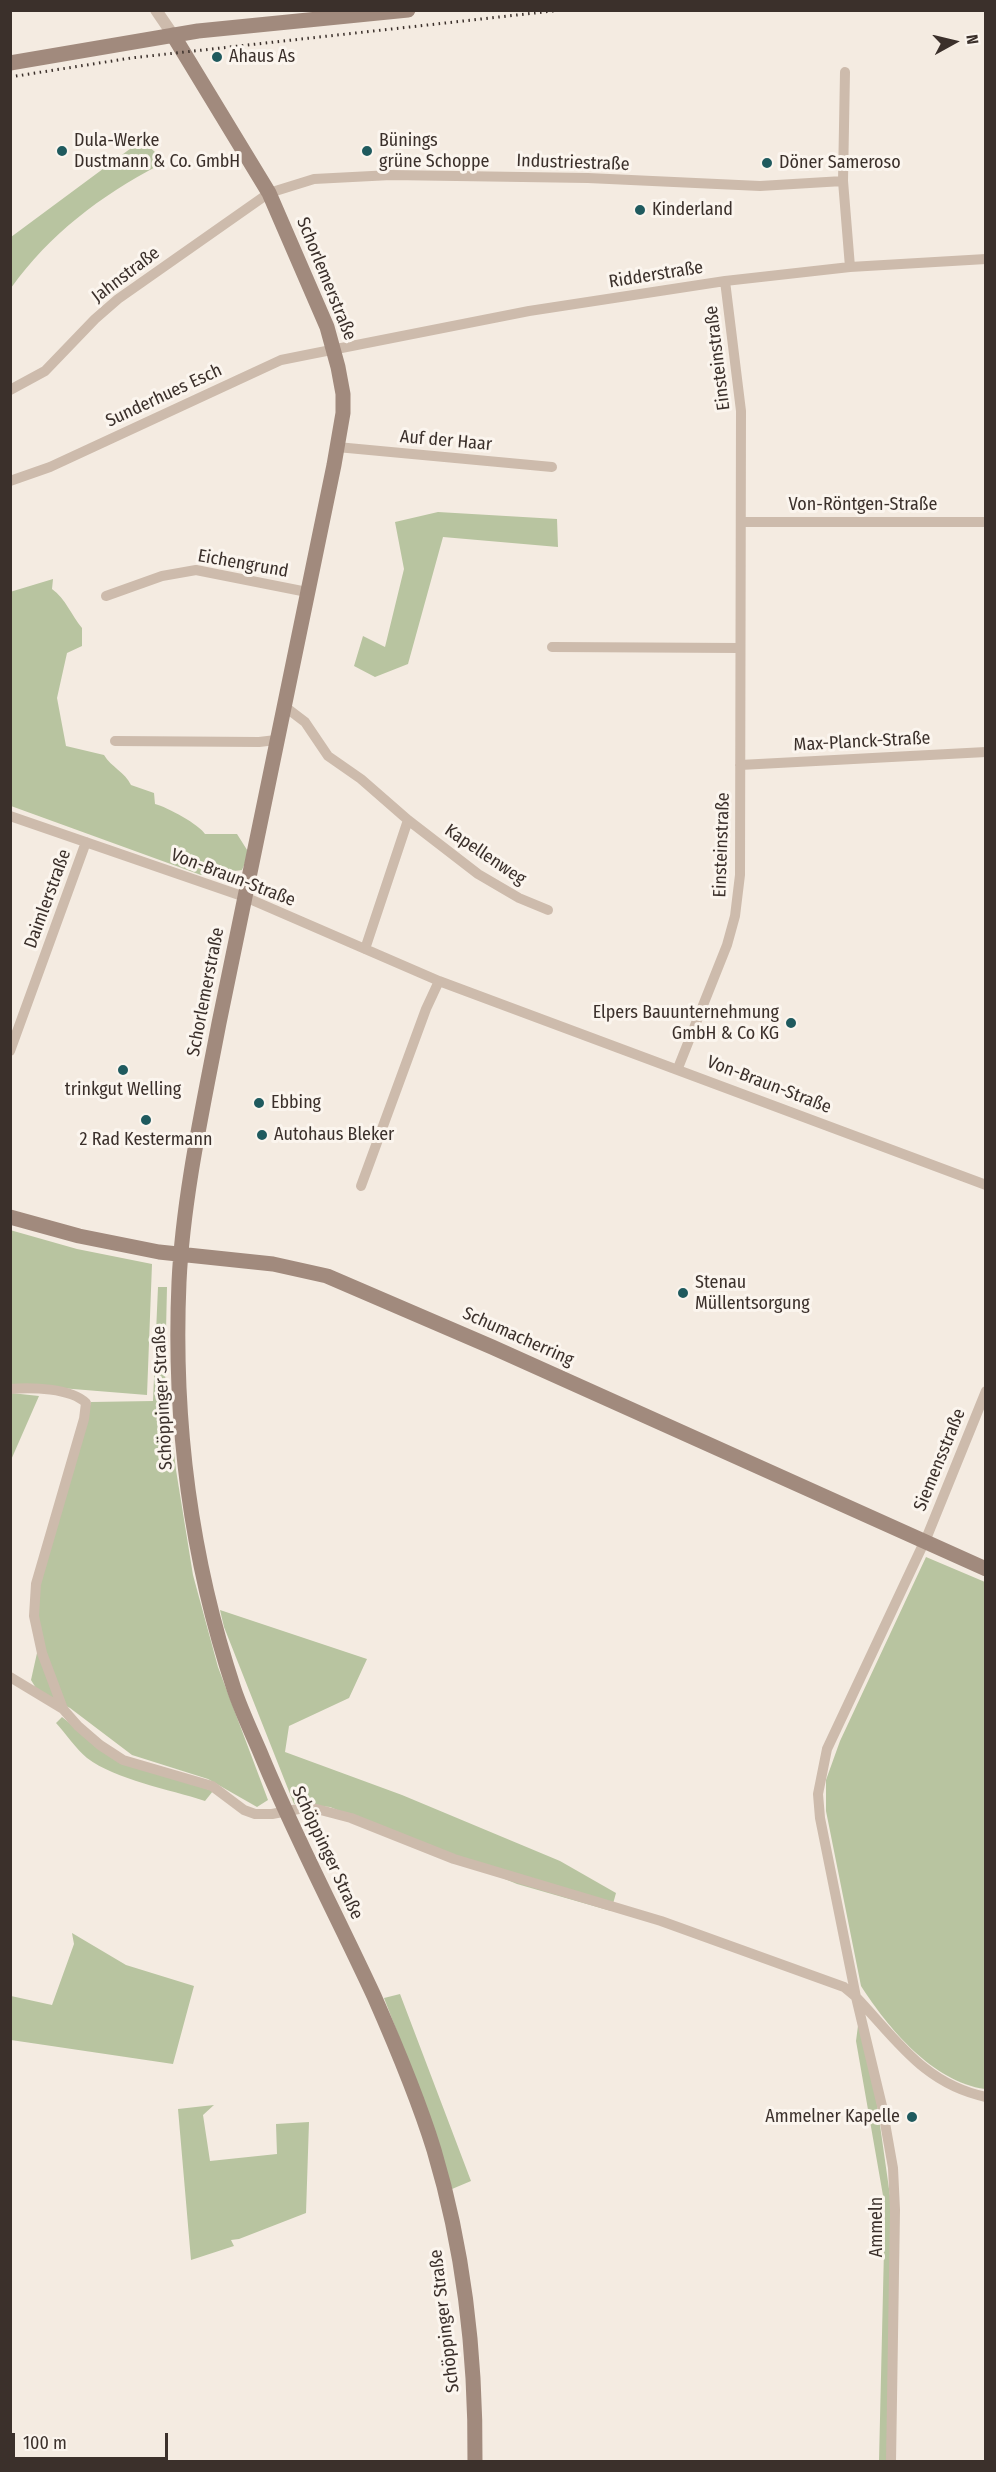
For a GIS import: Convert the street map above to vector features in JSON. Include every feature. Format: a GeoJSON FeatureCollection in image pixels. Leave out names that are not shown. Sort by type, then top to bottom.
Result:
{"type":"FeatureCollection","features":[{"type":"Feature","properties":{"kind":"main road"},"geometry":{"type":"LineString","coordinates":[[10,63],[173,35],[328,14],[408,10]]}},
{"type":"Feature","properties":{"kind":"main road","name":"Schorlemerstraße"},"geometry":{"type":"LineString","coordinates":[[173,35],[269,193],[327,327],[343,394],[338,447],[276,740],[202,1110],[181,1253]]}},
{"type":"Feature","properties":{"kind":"main road","name":"Schumacherring"},"geometry":{"type":"LineString","coordinates":[[10,1217],[79,1236],[159,1252],[300,1269],[357,1288],[986,1569]]}},
{"type":"Feature","properties":{"kind":"main road","name":"Schöppinger Straße"},"geometry":{"type":"LineString","coordinates":[[181,1253],[178,1347],[185,1465],[194,1536],[209,1602],[235,1692],[284,1811],[377,2004],[418,2103],[435,2152],[464,2284],[473,2376],[475,2462]]}},
{"type":"Feature","properties":{"kind":"street"},"geometry":{"type":"LineString","coordinates":[[156,10],[173,35]]}},
{"type":"Feature","properties":{"kind":"street"},"geometry":{"type":"LineString","coordinates":[[845,72],[843,181],[849,267]]}},
{"type":"Feature","properties":{"kind":"street","name":"Industriestraße"},"geometry":{"type":"LineString","coordinates":[[269,193],[314,179],[391,175],[588,178],[760,186],[843,181]]}},
{"type":"Feature","properties":{"kind":"street","name":"Jahnstraße"},"geometry":{"type":"LineString","coordinates":[[10,390],[45,371],[95,319],[118,299],[269,193]]}},
{"type":"Feature","properties":{"kind":"street","name":"Ridderstraße"},"geometry":{"type":"LineString","coordinates":[[334,350],[529,311],[725,281],[849,267],[986,259]]}},
{"type":"Feature","properties":{"kind":"street","name":"Einsteinstraße"},"geometry":{"type":"LineString","coordinates":[[678,1068],[727,945],[735,916],[740,875],[741,411],[725,281]]}},
{"type":"Feature","properties":{"kind":"street","name":"Sunderhues Esch"},"geometry":{"type":"LineString","coordinates":[[10,482],[50,467],[281,360],[334,350]]}},
{"type":"Feature","properties":{"kind":"street","name":"Auf der Haar"},"geometry":{"type":"LineString","coordinates":[[338,447],[552,467]]}},
{"type":"Feature","properties":{"kind":"street","name":"Von-Röntgen-Straße"},"geometry":{"type":"LineString","coordinates":[[741,522],[986,522]]}},
{"type":"Feature","properties":{"kind":"street","name":"Eichengrund"},"geometry":{"type":"LineString","coordinates":[[106,596],[162,576],[196,570],[307,592]]}},
{"type":"Feature","properties":{"kind":"street"},"geometry":{"type":"LineString","coordinates":[[552,647],[740,648]]}},
{"type":"Feature","properties":{"kind":"street","name":"Kapellenweg"},"geometry":{"type":"LineString","coordinates":[[284,706],[305,722],[328,756],[361,779],[408,820],[478,874],[519,898],[548,910]]}},
{"type":"Feature","properties":{"kind":"street"},"geometry":{"type":"LineString","coordinates":[[115,741],[259,742],[276,740]]}},
{"type":"Feature","properties":{"kind":"street","name":"Max-Planck-Straße"},"geometry":{"type":"LineString","coordinates":[[740,765],[986,752]]}},
{"type":"Feature","properties":{"kind":"street","name":"Von-Braun-Straße"},"geometry":{"type":"LineString","coordinates":[[10,816],[245,897],[439,981],[678,1068],[986,1185]]}},
{"type":"Feature","properties":{"kind":"street"},"geometry":{"type":"LineString","coordinates":[[365,949],[408,820]]}},
{"type":"Feature","properties":{"kind":"street","name":"Daimlerstraße"},"geometry":{"type":"LineString","coordinates":[[10,1051],[13,1034],[86,842]]}},
{"type":"Feature","properties":{"kind":"street"},"geometry":{"type":"LineString","coordinates":[[362,1186],[426,1009],[439,981]]}},
{"type":"Feature","properties":{"kind":"street"},"geometry":{"type":"LineString","coordinates":[[10,1389],[26,1387],[77,1394],[86,1402],[84,1419],[36,1584],[34,1616],[42,1653],[63,1709]]}},
{"type":"Feature","properties":{"kind":"street","name":"Siemensstraße"},"geometry":{"type":"LineString","coordinates":[[856,1997],[820,1818],[818,1794],[820,1772],[826,1749],[844,1708],[925,1542],[986,1390]]}},
{"type":"Feature","properties":{"kind":"street"},"geometry":{"type":"LineString","coordinates":[[10,1677],[63,1709],[100,1745],[123,1760],[212,1786],[250,1813],[272,1814],[309,1807],[351,1818],[454,1858],[662,1921],[844,1987],[922,2068],[951,2087],[986,2097]]}},
{"type":"Feature","properties":{"kind":"street","name":"Ammeln"},"geometry":{"type":"LineString","coordinates":[[856,1997],[882,2106],[892,2168],[895,2210],[891,2462]]}},
{"type":"Feature","properties":{"kind":"green space"},"geometry":{"type":"Polygon","coordinates":[[[142,140],[155,152],[153,161],[159,165],[116,190],[78,218],[42,250],[11,288],[11,237],[142,140]]]}},
{"type":"Feature","properties":{"kind":"green space"},"geometry":{"type":"Polygon","coordinates":[[[438,512],[557,519],[558,547],[443,537],[408,664],[375,677],[354,666],[363,636],[385,647],[404,569],[395,522],[438,512]]]}},
{"type":"Feature","properties":{"kind":"green space"},"geometry":{"type":"Polygon","coordinates":[[[53,579],[52,589],[61,597],[82,628],[82,646],[67,653],[57,698],[66,746],[104,755],[131,785],[154,793],[155,804],[183,817],[205,834],[237,834],[249,853],[242,870],[217,871],[201,875],[11,806],[10,592],[53,579]]]}},
{"type":"Feature","properties":{"kind":"green space"},"geometry":{"type":"Polygon","coordinates":[[[10,1230],[77,1249],[152,1264],[147,1395],[11,1384],[10,1230]]]}},
{"type":"Feature","properties":{"kind":"green space"},"geometry":{"type":"Polygon","coordinates":[[[158,1287],[167,1287],[165,1375],[176,1470],[193,1575],[218,1667],[268,1800],[257,1807],[208,1779],[132,1755],[70,1708],[39,1693],[31,1680],[37,1653],[36,1615],[43,1563],[91,1402],[153,1401],[158,1287]]]}},
{"type":"Feature","properties":{"kind":"green space"},"geometry":{"type":"Polygon","coordinates":[[[11,1393],[39,1396],[11,1460],[11,1393]]]}},
{"type":"Feature","properties":{"kind":"green space"},"geometry":{"type":"Polygon","coordinates":[[[926,1557],[985,1582],[985,2089],[947,2076],[914,2051],[884,2019],[861,1986],[826,1811],[826,1780],[840,1741],[926,1557]]]}},
{"type":"Feature","properties":{"kind":"green space"},"geometry":{"type":"Polygon","coordinates":[[[220,1610],[367,1659],[349,1698],[289,1726],[285,1752],[402,1795],[560,1861],[616,1893],[611,1911],[517,1884],[330,1807],[294,1804],[224,1627],[220,1610]]]}},
{"type":"Feature","properties":{"kind":"green space"},"geometry":{"type":"Polygon","coordinates":[[[62,1717],[116,1760],[213,1791],[205,1801],[143,1783],[99,1766],[75,1746],[56,1723],[62,1717]]]}},
{"type":"Feature","properties":{"kind":"green space"},"geometry":{"type":"Polygon","coordinates":[[[72,1933],[126,1965],[194,1986],[173,2064],[11,2040],[11,1996],[52,2005],[74,1944],[72,1933]]]}},
{"type":"Feature","properties":{"kind":"green space"},"geometry":{"type":"Polygon","coordinates":[[[400,1994],[471,2181],[452,2189],[425,2104],[384,1998],[400,1994]]]}},
{"type":"Feature","properties":{"kind":"green space"},"geometry":{"type":"Polygon","coordinates":[[[859,2018],[877,2104],[892,2210],[890,2461],[879,2461],[885,2207],[856,2041],[859,2018]]]}},
{"type":"Feature","properties":{"kind":"green space"},"geometry":{"type":"Polygon","coordinates":[[[214,2105],[203,2115],[210,2161],[277,2154],[276,2124],[309,2122],[306,2213],[231,2240],[234,2246],[191,2260],[178,2109],[214,2105]]]}},
{"type":"Feature","properties":{"kind":"railway"},"geometry":{"type":"LineString","coordinates":[[10,77],[131,58],[562,10]]}},
{"type":"Feature","properties":{"kind":"place","name":"Ahaus As"},"geometry":{"type":"Point","coordinates":[217,57]}},
{"type":"Feature","properties":{"kind":"place","name":"Dula-Werke Dustmann & Co. GmbH"},"geometry":{"type":"Point","coordinates":[62,151]}},
{"type":"Feature","properties":{"kind":"place","name":"Bünings grüne Schoppe"},"geometry":{"type":"Point","coordinates":[367,151]}},
{"type":"Feature","properties":{"kind":"place","name":"Döner Sameroso"},"geometry":{"type":"Point","coordinates":[767,163]}},
{"type":"Feature","properties":{"kind":"place","name":"Kinderland"},"geometry":{"type":"Point","coordinates":[640,210]}},
{"type":"Feature","properties":{"kind":"place","name":"Elpers Bauunternehmung GmbH & Co KG"},"geometry":{"type":"Point","coordinates":[791,1023]}},
{"type":"Feature","properties":{"kind":"place","name":"trinkgut Welling"},"geometry":{"type":"Point","coordinates":[123,1070]}},
{"type":"Feature","properties":{"kind":"place","name":"Ebbing"},"geometry":{"type":"Point","coordinates":[259,1103]}},
{"type":"Feature","properties":{"kind":"place","name":"2 Rad Kestermann"},"geometry":{"type":"Point","coordinates":[146,1120]}},
{"type":"Feature","properties":{"kind":"place","name":"Autohaus Bleker"},"geometry":{"type":"Point","coordinates":[262,1135]}},
{"type":"Feature","properties":{"kind":"place","name":"Stenau Müllentsorgung"},"geometry":{"type":"Point","coordinates":[683,1293]}},
{"type":"Feature","properties":{"kind":"place","name":"Ammelner Kapelle"},"geometry":{"type":"Point","coordinates":[912,2117]}}]}
